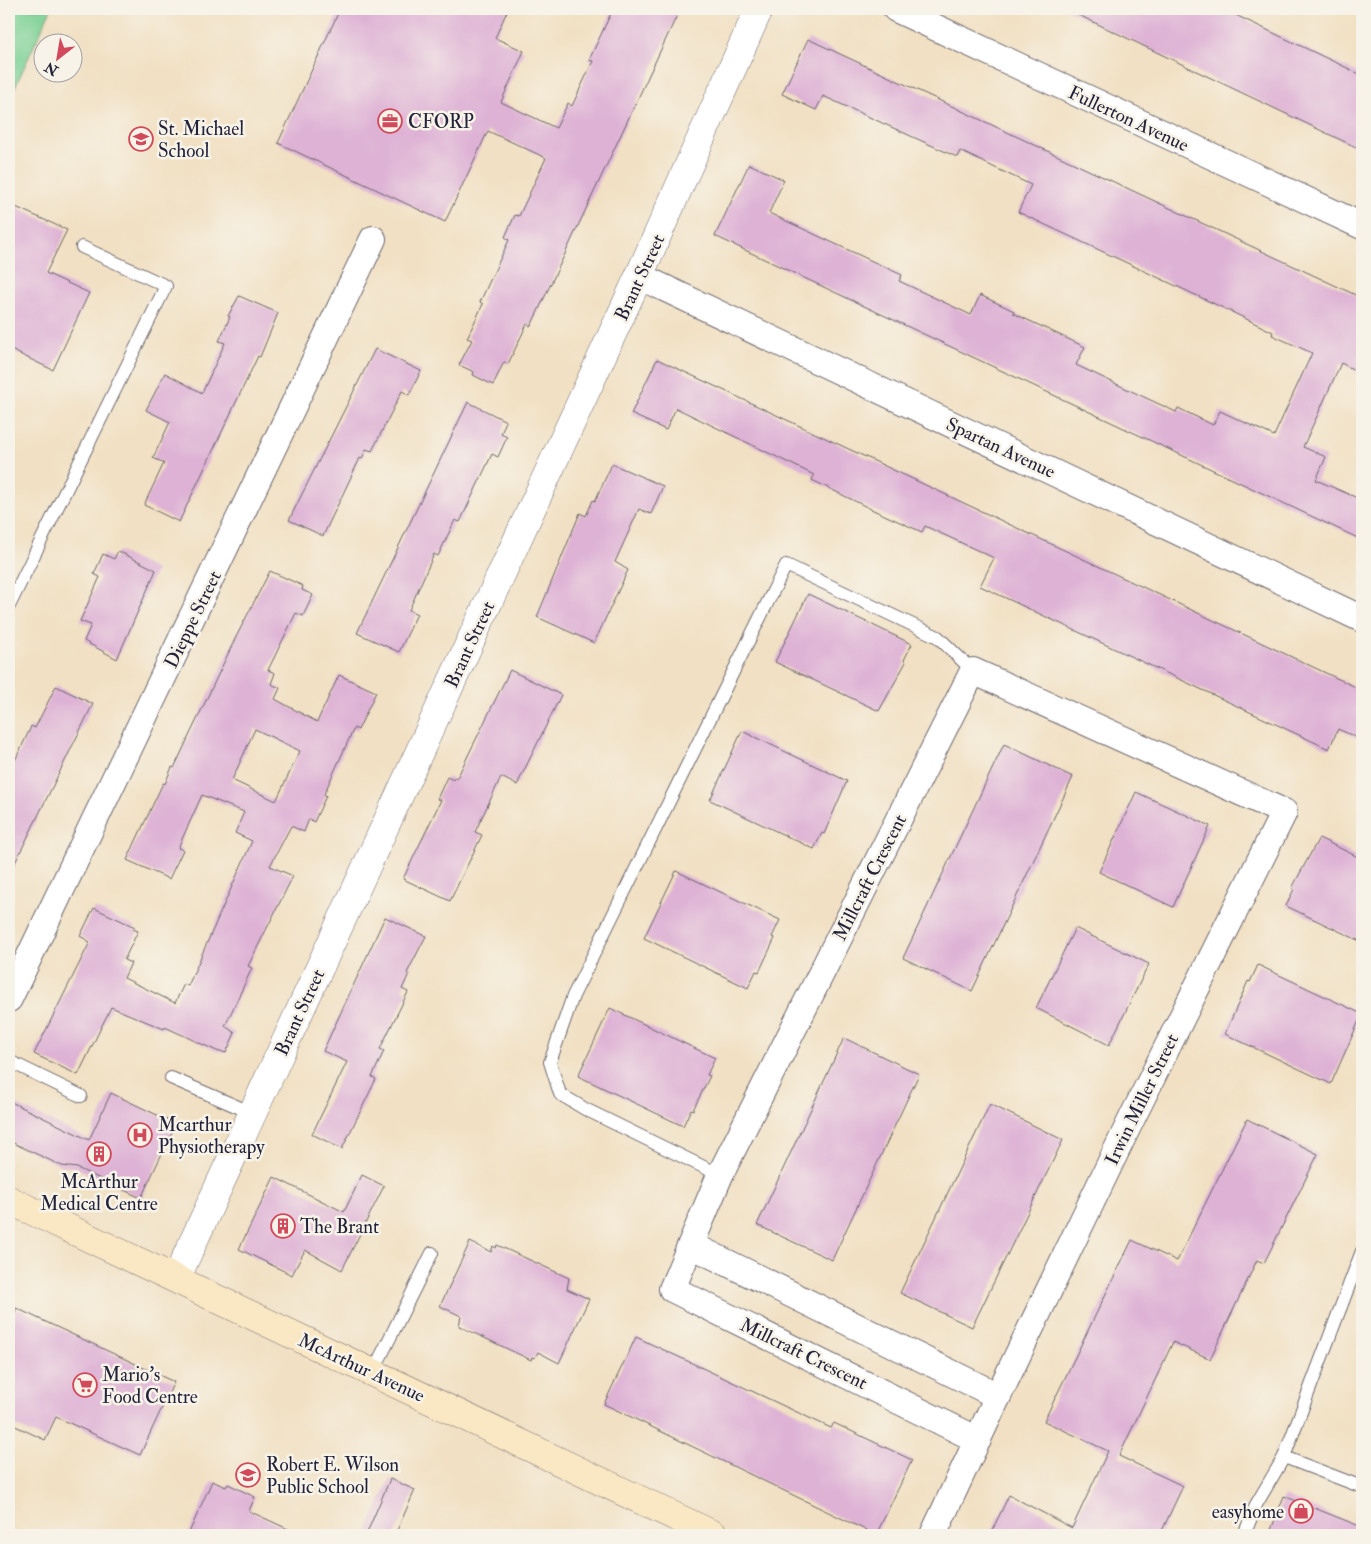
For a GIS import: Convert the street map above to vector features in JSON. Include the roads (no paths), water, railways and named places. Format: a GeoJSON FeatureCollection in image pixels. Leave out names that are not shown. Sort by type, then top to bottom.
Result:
{"type":"FeatureCollection","features":[{"type":"Feature","properties":{"kind":"main road","name":"McArthur Avenue"},"geometry":{"type":"LineString","coordinates":[[9,1200],[712,1535]]}},
{"type":"Feature","properties":{"kind":"street","name":"Brant Street"},"geometry":{"type":"LineString","coordinates":[[176,1279],[639,276],[759,9]]}},
{"type":"Feature","properties":{"kind":"street","name":"Fullerton Avenue"},"geometry":{"type":"LineString","coordinates":[[896,9],[1362,226]]}},
{"type":"Feature","properties":{"kind":"street","name":"Dieppe Street"},"geometry":{"type":"LineString","coordinates":[[9,999],[373,239]]}},
{"type":"Feature","properties":{"kind":"street","name":"Spartan Avenue"},"geometry":{"type":"LineString","coordinates":[[639,276],[1362,619]]}},
{"type":"Feature","properties":{"kind":"street","name":"Irwin Miller Street"},"geometry":{"type":"LineString","coordinates":[[933,1535],[1132,1118],[1284,812],[973,671]]}},
{"type":"Feature","properties":{"kind":"street","name":"Millcraft Crescent"},"geometry":{"type":"LineString","coordinates":[[973,671],[720,1174],[672,1289],[978,1440]]}},
{"type":"Feature","properties":{"kind":"street"},"geometry":{"type":"LineString","coordinates":[[691,1245],[998,1396]]}},
{"type":"Feature","properties":{"kind":"lane"},"geometry":{"type":"LineString","coordinates":[[9,606],[166,286],[82,247]]}},
{"type":"Feature","properties":{"kind":"lane"},"geometry":{"type":"LineString","coordinates":[[720,1174],[585,1109],[560,1094],[550,1062],[573,996],[786,565],[938,637],[973,671]]}},
{"type":"Feature","properties":{"kind":"lane"},"geometry":{"type":"LineString","coordinates":[[9,1061],[81,1096]]}},
{"type":"Feature","properties":{"kind":"lane"},"geometry":{"type":"LineString","coordinates":[[171,1078],[252,1112]]}},
{"type":"Feature","properties":{"kind":"lane"},"geometry":{"type":"LineString","coordinates":[[1244,1535],[1257,1503],[1284,1457],[1362,1251]]}},
{"type":"Feature","properties":{"kind":"lane"},"geometry":{"type":"LineString","coordinates":[[373,1372],[432,1253]]}},
{"type":"Feature","properties":{"kind":"lane"},"geometry":{"type":"LineString","coordinates":[[1284,1457],[1362,1487]]}},
{"type":"Feature","properties":{"kind":"place","name":"CFORP"},"geometry":{"type":"Point","coordinates":[390,121]}},
{"type":"Feature","properties":{"kind":"place","name":"St. Michael School"},"geometry":{"type":"Point","coordinates":[141,139]}},
{"type":"Feature","properties":{"kind":"place","name":"Mcarthur Physiotherapy"},"geometry":{"type":"Point","coordinates":[140,1135]}},
{"type":"Feature","properties":{"kind":"place","name":"McArthur Medical Centre"},"geometry":{"type":"Point","coordinates":[99,1154]}},
{"type":"Feature","properties":{"kind":"place","name":"The Brant"},"geometry":{"type":"Point","coordinates":[283,1226]}},
{"type":"Feature","properties":{"kind":"place","name":"Mario's Food Centre"},"geometry":{"type":"Point","coordinates":[85,1385]}},
{"type":"Feature","properties":{"kind":"place","name":"Robert E. Wilson Public School"},"geometry":{"type":"Point","coordinates":[248,1475]}},
{"type":"Feature","properties":{"kind":"place","name":"easyhome"},"geometry":{"type":"Point","coordinates":[1301,1511]}}]}
